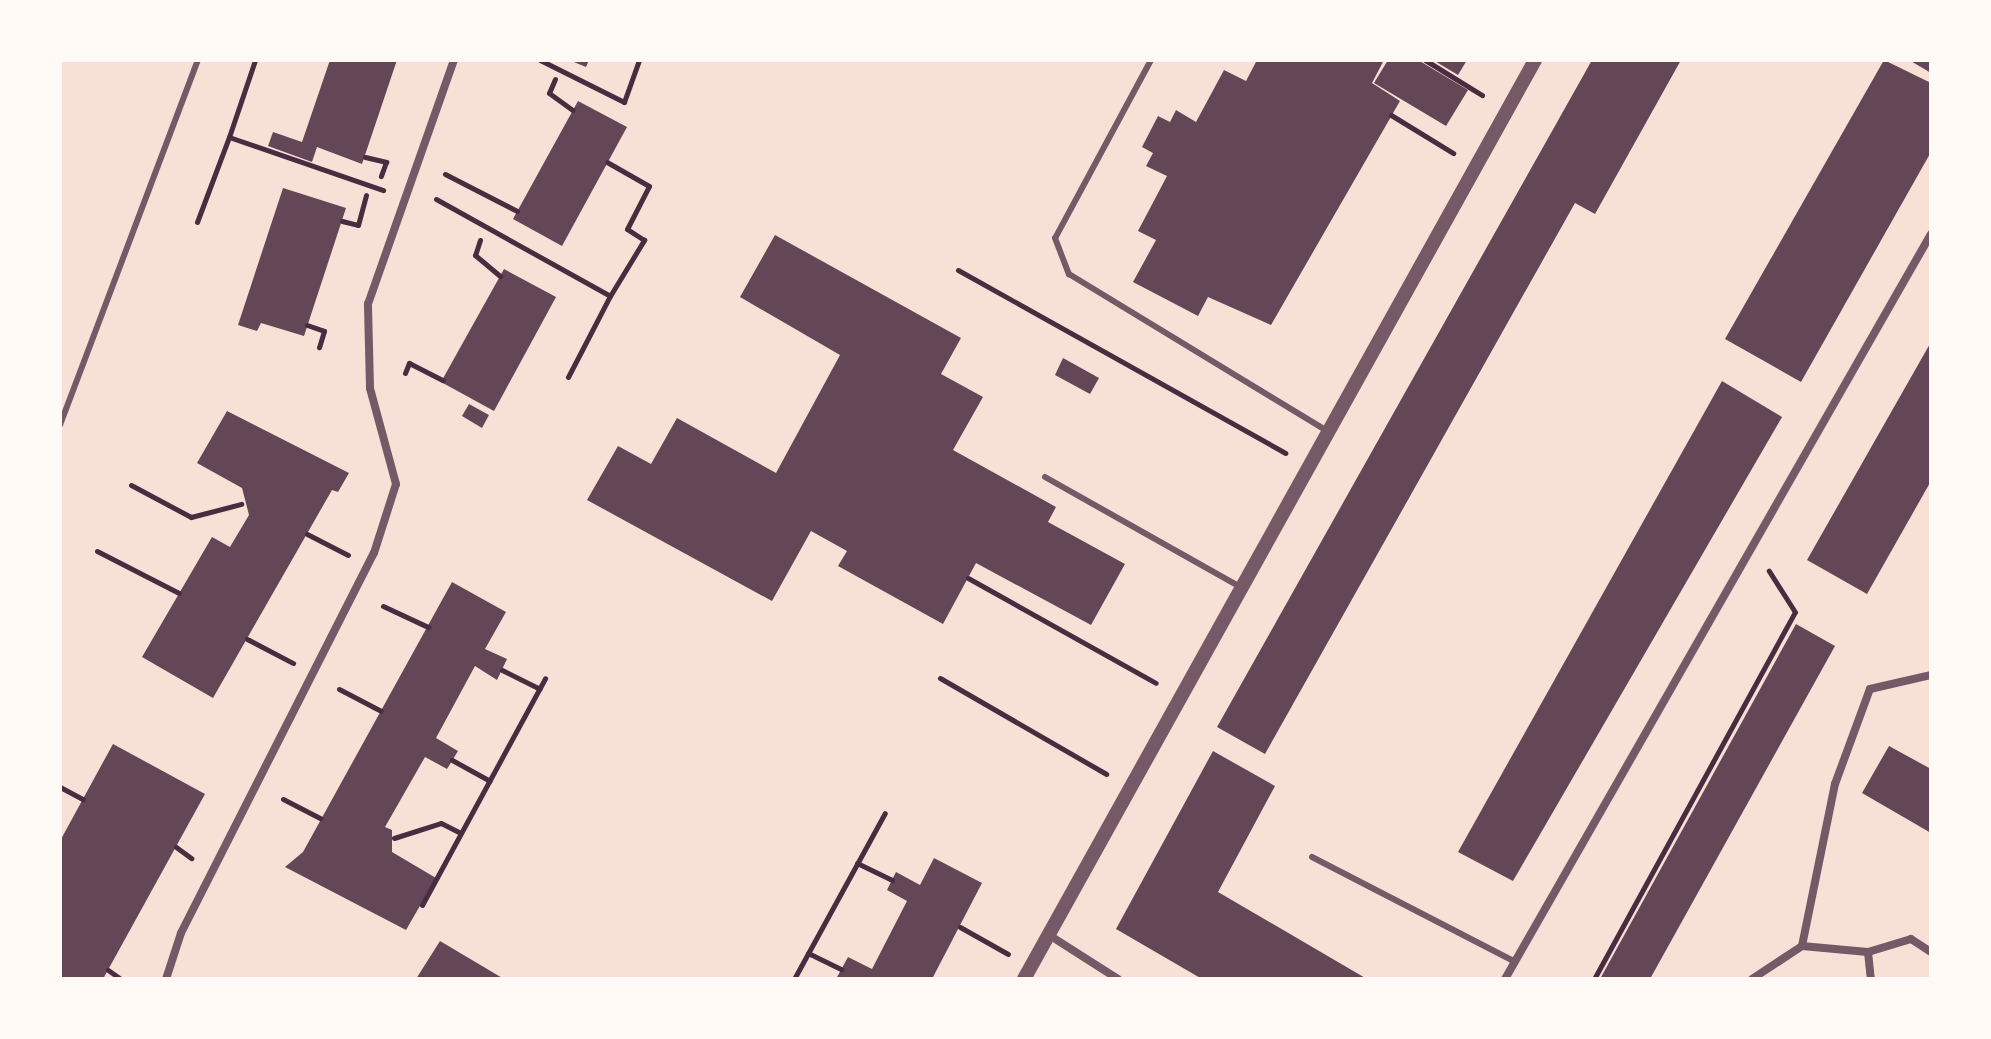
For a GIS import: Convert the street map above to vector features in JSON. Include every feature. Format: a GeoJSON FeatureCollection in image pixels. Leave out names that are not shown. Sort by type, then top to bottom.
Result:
{"type":"FeatureCollection","features":[{"type":"Feature","properties":{"kind":"street"},"geometry":{"type":"LineString","coordinates":[[166,979],[181,933],[374,553],[396,484],[370,388],[368,304],[454,60]]}},
{"type":"Feature","properties":{"kind":"street"},"geometry":{"type":"LineString","coordinates":[[1027,973],[1478,168],[1535,60]]}},
{"type":"Feature","properties":{"kind":"street"},"geometry":{"type":"LineString","coordinates":[[1505,979],[1931,234]]}},
{"type":"Feature","properties":{"kind":"street"},"geometry":{"type":"LineString","coordinates":[[1802,946],[1835,784],[1870,689],[1931,675]]}},
{"type":"Feature","properties":{"kind":"street"},"geometry":{"type":"LineString","coordinates":[[1049,935],[1118,979]]}},
{"type":"Feature","properties":{"kind":"street"},"geometry":{"type":"LineString","coordinates":[[1752,979],[1802,946],[1868,952],[1911,939],[1931,952]]}},
{"type":"Feature","properties":{"kind":"street"},"geometry":{"type":"LineString","coordinates":[[1868,952],[1871,979]]}},
{"type":"Feature","properties":{"kind":"lane"},"geometry":{"type":"LineString","coordinates":[[60,425],[198,60]]}},
{"type":"Feature","properties":{"kind":"lane"},"geometry":{"type":"LineString","coordinates":[[1151,60],[1055,238],[1069,274],[1330,433]]}},
{"type":"Feature","properties":{"kind":"lane"},"geometry":{"type":"LineString","coordinates":[[1045,477],[1243,589]]}},
{"type":"Feature","properties":{"kind":"lane"},"geometry":{"type":"LineString","coordinates":[[1312,857],[1515,962]]}},
{"type":"Feature","properties":{"kind":"path"},"geometry":{"type":"LineString","coordinates":[[200,219],[255,60]]}},
{"type":"Feature","properties":{"kind":"path"},"geometry":{"type":"LineString","coordinates":[[540,60],[624,102],[639,60]]}},
{"type":"Feature","properties":{"kind":"path"},"geometry":{"type":"LineString","coordinates":[[1425,60],[1507,110]]}},
{"type":"Feature","properties":{"kind":"path"},"geometry":{"type":"LineString","coordinates":[[555,79],[549,93],[572,110]]}},
{"type":"Feature","properties":{"kind":"path"},"geometry":{"type":"LineString","coordinates":[[1391,115],[1478,168]]}},
{"type":"Feature","properties":{"kind":"path"},"geometry":{"type":"LineString","coordinates":[[229,137],[388,191]]}},
{"type":"Feature","properties":{"kind":"path"},"geometry":{"type":"LineString","coordinates":[[365,157],[386,162],[381,176]]}},
{"type":"Feature","properties":{"kind":"path"},"geometry":{"type":"LineString","coordinates":[[568,377],[610,296],[644,240],[627,229],[649,186],[607,162]]}},
{"type":"Feature","properties":{"kind":"path"},"geometry":{"type":"LineString","coordinates":[[445,174],[517,211]]}},
{"type":"Feature","properties":{"kind":"path"},"geometry":{"type":"LineString","coordinates":[[342,221],[358,225],[366,195]]}},
{"type":"Feature","properties":{"kind":"path"},"geometry":{"type":"LineString","coordinates":[[436,199],[610,296]]}},
{"type":"Feature","properties":{"kind":"path"},"geometry":{"type":"LineString","coordinates":[[480,240],[475,255],[500,276]]}},
{"type":"Feature","properties":{"kind":"path"},"geometry":{"type":"LineString","coordinates":[[958,270],[1311,468]]}},
{"type":"Feature","properties":{"kind":"path"},"geometry":{"type":"LineString","coordinates":[[307,325],[324,331],[319,347]]}},
{"type":"Feature","properties":{"kind":"path"},"geometry":{"type":"LineString","coordinates":[[405,373],[409,363],[443,380]]}},
{"type":"Feature","properties":{"kind":"path"},"geometry":{"type":"LineString","coordinates":[[131,485],[191,517],[241,504]]}},
{"type":"Feature","properties":{"kind":"path"},"geometry":{"type":"LineString","coordinates":[[307,534],[352,557]]}},
{"type":"Feature","properties":{"kind":"path"},"geometry":{"type":"LineString","coordinates":[[1594,979],[1795,612],[1753,546]]}},
{"type":"Feature","properties":{"kind":"path"},"geometry":{"type":"LineString","coordinates":[[97,551],[179,593]]}},
{"type":"Feature","properties":{"kind":"path"},"geometry":{"type":"LineString","coordinates":[[968,578],[1182,698]]}},
{"type":"Feature","properties":{"kind":"path"},"geometry":{"type":"LineString","coordinates":[[383,606],[428,627]]}},
{"type":"Feature","properties":{"kind":"path"},"geometry":{"type":"LineString","coordinates":[[247,639],[296,664]]}},
{"type":"Feature","properties":{"kind":"path"},"geometry":{"type":"LineString","coordinates":[[502,670],[540,689]]}},
{"type":"Feature","properties":{"kind":"path"},"geometry":{"type":"LineString","coordinates":[[422,905],[545,678]]}},
{"type":"Feature","properties":{"kind":"path"},"geometry":{"type":"LineString","coordinates":[[940,678],[1131,788]]}},
{"type":"Feature","properties":{"kind":"path"},"geometry":{"type":"LineString","coordinates":[[339,689],[381,711]]}},
{"type":"Feature","properties":{"kind":"path"},"geometry":{"type":"LineString","coordinates":[[452,760],[490,781]]}},
{"type":"Feature","properties":{"kind":"path"},"geometry":{"type":"LineString","coordinates":[[60,787],[83,799]]}},
{"type":"Feature","properties":{"kind":"path"},"geometry":{"type":"LineString","coordinates":[[283,799],[320,818]]}},
{"type":"Feature","properties":{"kind":"path"},"geometry":{"type":"LineString","coordinates":[[794,979],[885,813]]}},
{"type":"Feature","properties":{"kind":"path"},"geometry":{"type":"LineString","coordinates":[[394,838],[441,823],[461,833]]}},
{"type":"Feature","properties":{"kind":"path"},"geometry":{"type":"LineString","coordinates":[[176,847],[196,861]]}},
{"type":"Feature","properties":{"kind":"path"},"geometry":{"type":"LineString","coordinates":[[857,863],[892,880]]}},
{"type":"Feature","properties":{"kind":"path"},"geometry":{"type":"LineString","coordinates":[[960,927],[1027,973]]}},
{"type":"Feature","properties":{"kind":"path"},"geometry":{"type":"LineString","coordinates":[[808,953],[841,969]]}},
{"type":"Feature","properties":{"kind":"path"},"geometry":{"type":"LineString","coordinates":[[108,970],[121,979]]}},
{"type":"Feature","properties":{"kind":"building"},"geometry":{"type":"Polygon","coordinates":[[[330,60],[397,60],[362,164],[317,147],[312,162],[268,146],[273,132],[302,142],[330,60]]]}},
{"type":"Feature","properties":{"kind":"building"},"geometry":{"type":"Polygon","coordinates":[[[569,60],[589,60],[586,67],[569,60]]]}},
{"type":"Feature","properties":{"kind":"building"},"geometry":{"type":"Polygon","coordinates":[[[1257,60],[1384,60],[1372,83],[1400,101],[1271,325],[1208,297],[1198,316],[1133,282],[1156,240],[1138,231],[1167,176],[1146,166],[1153,153],[1142,147],[1158,116],[1170,122],[1176,110],[1196,122],[1224,70],[1246,81],[1257,60]]]}},
{"type":"Feature","properties":{"kind":"building"},"geometry":{"type":"Polygon","coordinates":[[[1388,60],[1418,60],[1468,90],[1446,126],[1374,83],[1388,60]]]}},
{"type":"Feature","properties":{"kind":"building"},"geometry":{"type":"Polygon","coordinates":[[[1433,60],[1467,60],[1458,75],[1433,60]]]}},
{"type":"Feature","properties":{"kind":"building"},"geometry":{"type":"Polygon","coordinates":[[[1592,60],[1681,60],[1595,214],[1575,203],[1265,754],[1217,727],[1592,60]]]}},
{"type":"Feature","properties":{"kind":"building"},"geometry":{"type":"Polygon","coordinates":[[[1884,60],[1931,83],[1931,152],[1801,382],[1725,339],[1884,60]]]}},
{"type":"Feature","properties":{"kind":"building"},"geometry":{"type":"Polygon","coordinates":[[[1909,60],[1931,60],[1931,73],[1909,60]]]}},
{"type":"Feature","properties":{"kind":"building"},"geometry":{"type":"Polygon","coordinates":[[[578,101],[627,127],[562,246],[513,219],[578,101]]]}},
{"type":"Feature","properties":{"kind":"building"},"geometry":{"type":"Polygon","coordinates":[[[283,188],[346,208],[304,336],[261,323],[257,331],[238,325],[283,188]]]}},
{"type":"Feature","properties":{"kind":"building"},"geometry":{"type":"Polygon","coordinates":[[[775,235],[961,338],[941,374],[983,397],[953,450],[1056,507],[1048,522],[1125,564],[1091,625],[976,563],[943,624],[838,566],[847,551],[811,531],[772,601],[587,500],[618,446],[651,464],[677,418],[776,473],[840,355],[740,297],[775,235]]]}},
{"type":"Feature","properties":{"kind":"building"},"geometry":{"type":"Polygon","coordinates":[[[504,269],[556,297],[494,411],[441,382],[504,269]]]}},
{"type":"Feature","properties":{"kind":"building"},"geometry":{"type":"Polygon","coordinates":[[[1931,342],[1931,481],[1867,594],[1807,560],[1931,342]]]}},
{"type":"Feature","properties":{"kind":"building"},"geometry":{"type":"Polygon","coordinates":[[[1063,358],[1099,378],[1090,394],[1055,375],[1063,358]]]}},
{"type":"Feature","properties":{"kind":"building"},"geometry":{"type":"Polygon","coordinates":[[[1722,381],[1782,417],[1513,881],[1458,852],[1722,381]]]}},
{"type":"Feature","properties":{"kind":"building"},"geometry":{"type":"Polygon","coordinates":[[[469,404],[489,415],[482,428],[462,416],[469,404]]]}},
{"type":"Feature","properties":{"kind":"building"},"geometry":{"type":"Polygon","coordinates":[[[227,411],[349,473],[338,492],[332,490],[213,698],[142,657],[212,537],[230,547],[249,515],[242,488],[197,463],[227,411]]]}},
{"type":"Feature","properties":{"kind":"building"},"geometry":{"type":"Polygon","coordinates":[[[452,582],[506,612],[485,649],[507,659],[497,680],[475,666],[436,738],[458,751],[447,769],[425,757],[385,827],[392,830],[392,852],[436,878],[406,930],[285,867],[303,852],[452,582]]]}},
{"type":"Feature","properties":{"kind":"building"},"geometry":{"type":"Polygon","coordinates":[[[1796,624],[1835,646],[1650,979],[1600,979],[1796,624]]]}},
{"type":"Feature","properties":{"kind":"building"},"geometry":{"type":"Polygon","coordinates":[[[113,744],[205,794],[103,979],[60,979],[60,841],[113,744]]]}},
{"type":"Feature","properties":{"kind":"building"},"geometry":{"type":"Polygon","coordinates":[[[1889,746],[1931,769],[1931,833],[1862,793],[1889,746]]]}},
{"type":"Feature","properties":{"kind":"building"},"geometry":{"type":"Polygon","coordinates":[[[1213,751],[1275,786],[1218,892],[1367,979],[1202,979],[1116,929],[1213,751]]]}},
{"type":"Feature","properties":{"kind":"building"},"geometry":{"type":"Polygon","coordinates":[[[934,858],[982,883],[932,979],[836,979],[848,957],[872,969],[907,901],[887,890],[896,872],[920,885],[934,858]]]}},
{"type":"Feature","properties":{"kind":"building"},"geometry":{"type":"Polygon","coordinates":[[[440,941],[504,979],[416,979],[440,941]]]}}]}
